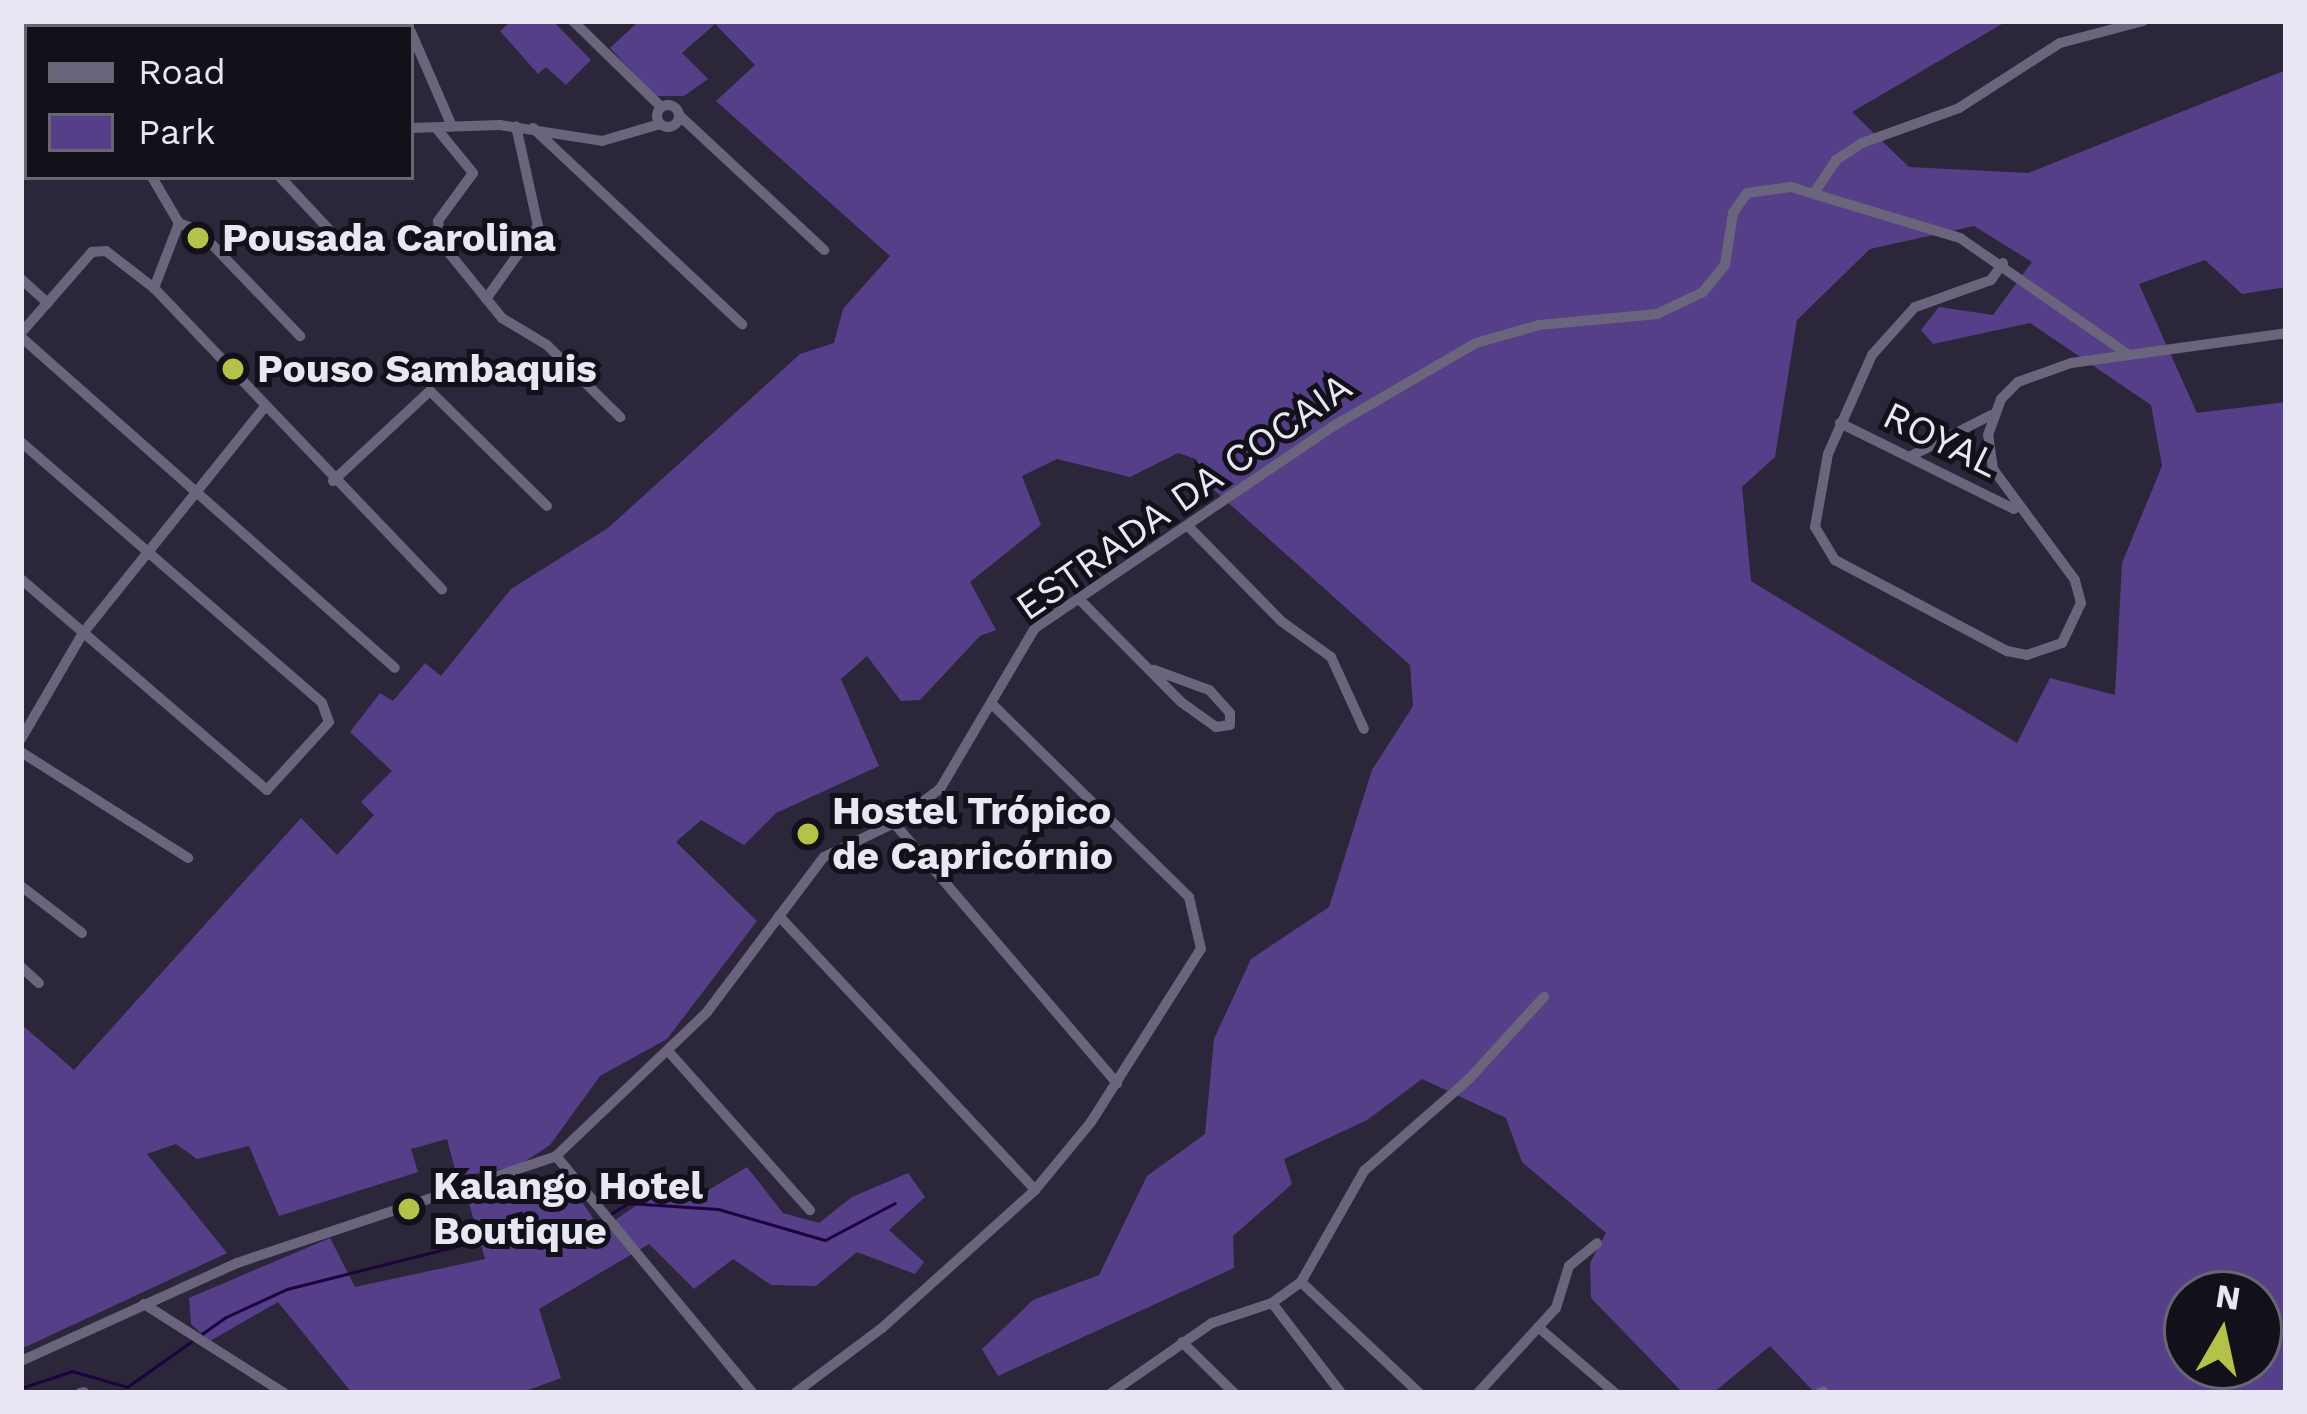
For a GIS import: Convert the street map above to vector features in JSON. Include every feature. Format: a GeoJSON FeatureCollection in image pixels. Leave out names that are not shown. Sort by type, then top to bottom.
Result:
{"type":"FeatureCollection","features":[{"type":"Feature","properties":{"kind":"street"},"geometry":{"type":"LineString","coordinates":[[573,21],[661,107],[660,124]]}},
{"type":"Feature","properties":{"kind":"street"},"geometry":{"type":"LineString","coordinates":[[1818,194],[1836,160],[1862,143],[1959,108],[2060,43],[2143,21]]}},
{"type":"Feature","properties":{"kind":"street"},"geometry":{"type":"LineString","coordinates":[[414,40],[451,124]]}},
{"type":"Feature","properties":{"kind":"street"},"geometry":{"type":"LineString","coordinates":[[661,107],[672,105],[824,250]]}},
{"type":"Feature","properties":{"kind":"street"},"geometry":{"type":"LineString","coordinates":[[414,128],[516,126],[602,141],[660,124],[673,127],[680,116]]}},
{"type":"Feature","properties":{"kind":"street"},"geometry":{"type":"LineString","coordinates":[[486,299],[538,226],[516,126]]}},
{"type":"Feature","properties":{"kind":"street"},"geometry":{"type":"LineString","coordinates":[[532,128],[742,324]]}},
{"type":"Feature","properties":{"kind":"street"},"geometry":{"type":"LineString","coordinates":[[437,129],[473,173],[438,221],[437,235],[486,299],[547,345],[620,417]]}},
{"type":"Feature","properties":{"kind":"street"},"geometry":{"type":"LineString","coordinates":[[154,180],[179,223],[199,231],[300,336]]}},
{"type":"Feature","properties":{"kind":"street"},"geometry":{"type":"LineString","coordinates":[[283,180],[349,251]]}},
{"type":"Feature","properties":{"kind":"street","name":"ESTRADA DA COCAIA"},"geometry":{"type":"LineString","coordinates":[[21,1361],[257,1256],[556,1156],[669,1052],[824,856],[894,823],[958,769],[1024,640],[1335,424],[1476,344],[1539,326],[1657,314],[1702,292],[1725,266],[1738,202],[1775,187],[1818,194],[1960,238],[2003,263],[2126,353]]}},
{"type":"Feature","properties":{"kind":"street"},"geometry":{"type":"LineString","coordinates":[[154,288],[179,223]]}},
{"type":"Feature","properties":{"kind":"street"},"geometry":{"type":"LineString","coordinates":[[395,668],[21,335],[92,252],[106,251],[154,288],[264,409],[442,589]]}},
{"type":"Feature","properties":{"kind":"street"},"geometry":{"type":"LineString","coordinates":[[1991,415],[1993,469],[2017,511],[2075,580],[2080,616],[2062,643],[2026,655],[2007,651],[1835,560],[1818,540],[1818,500],[1840,423],[1872,356],[1915,307],[1991,280],[2003,263]]}},
{"type":"Feature","properties":{"kind":"street"},"geometry":{"type":"LineString","coordinates":[[21,279],[47,303]]}},
{"type":"Feature","properties":{"kind":"street"},"geometry":{"type":"LineString","coordinates":[[1909,458],[1991,415],[2018,382],[2126,353],[2146,358],[2286,333]]}},
{"type":"Feature","properties":{"kind":"street"},"geometry":{"type":"LineString","coordinates":[[333,481],[425,391],[547,506]]}},
{"type":"Feature","properties":{"kind":"street"},"geometry":{"type":"LineString","coordinates":[[21,739],[83,633],[264,409]]}},
{"type":"Feature","properties":{"kind":"street","name":"ROYAL"},"geometry":{"type":"LineString","coordinates":[[1840,423],[2017,511]]}},
{"type":"Feature","properties":{"kind":"street"},"geometry":{"type":"LineString","coordinates":[[21,442],[322,704],[328,722],[267,790],[21,579]]}},
{"type":"Feature","properties":{"kind":"street"},"geometry":{"type":"LineString","coordinates":[[1190,527],[1269,610],[1331,657],[1364,729]]}},
{"type":"Feature","properties":{"kind":"street"},"geometry":{"type":"LineString","coordinates":[[1080,600],[1207,722],[1230,724],[1230,712],[1209,690],[1154,670]]}},
{"type":"Feature","properties":{"kind":"street"},"geometry":{"type":"LineString","coordinates":[[800,1392],[1035,1190],[1117,1083],[1197,960],[1202,936],[1189,897],[991,704]]}},
{"type":"Feature","properties":{"kind":"street"},"geometry":{"type":"LineString","coordinates":[[21,752],[188,858]]}},
{"type":"Feature","properties":{"kind":"street"},"geometry":{"type":"LineString","coordinates":[[894,823],[1117,1083]]}},
{"type":"Feature","properties":{"kind":"street"},"geometry":{"type":"LineString","coordinates":[[21,886],[82,933]]}},
{"type":"Feature","properties":{"kind":"street"},"geometry":{"type":"LineString","coordinates":[[779,916],[1035,1190]]}},
{"type":"Feature","properties":{"kind":"street"},"geometry":{"type":"LineString","coordinates":[[21,967],[39,983]]}},
{"type":"Feature","properties":{"kind":"street"},"geometry":{"type":"LineString","coordinates":[[1111,1393],[1182,1342],[1272,1303],[1301,1282],[1333,1216],[1364,1171],[1469,1078],[1544,997]]}},
{"type":"Feature","properties":{"kind":"street"},"geometry":{"type":"LineString","coordinates":[[669,1052],[810,1210]]}},
{"type":"Feature","properties":{"kind":"street"},"geometry":{"type":"LineString","coordinates":[[556,1156],[684,1316],[753,1393]]}},
{"type":"Feature","properties":{"kind":"street"},"geometry":{"type":"LineString","coordinates":[[1478,1393],[1560,1301],[1572,1262],[1597,1243]]}},
{"type":"Feature","properties":{"kind":"street"},"geometry":{"type":"LineString","coordinates":[[1301,1282],[1419,1393]]}},
{"type":"Feature","properties":{"kind":"street"},"geometry":{"type":"LineString","coordinates":[[1272,1303],[1342,1393]]}},
{"type":"Feature","properties":{"kind":"street"},"geometry":{"type":"LineString","coordinates":[[143,1304],[284,1393]]}},
{"type":"Feature","properties":{"kind":"street"},"geometry":{"type":"LineString","coordinates":[[1538,1327],[1615,1393]]}},
{"type":"Feature","properties":{"kind":"street"},"geometry":{"type":"LineString","coordinates":[[1182,1342],[1234,1393]]}},
{"type":"Feature","properties":{"kind":"green space"},"geometry":{"type":"Polygon","coordinates":[[[511,21],[553,21],[591,60],[566,85],[546,67],[538,74],[500,31],[511,21]]]}},
{"type":"Feature","properties":{"kind":"green space"},"geometry":{"type":"Polygon","coordinates":[[[639,21],[2007,21],[1852,112],[1909,167],[2028,173],[2286,70],[2286,287],[2242,294],[2205,260],[2139,284],[2197,413],[2286,402],[2286,1393],[1815,1393],[1770,1346],[1713,1393],[1683,1393],[1591,1298],[1590,1263],[1606,1233],[1522,1162],[1506,1118],[1422,1079],[1367,1120],[1284,1159],[1292,1184],[1233,1236],[1234,1268],[998,1376],[982,1349],[1033,1300],[1099,1275],[1147,1176],[1205,1134],[1214,1039],[1251,959],[1329,907],[1372,770],[1413,706],[1410,665],[1205,482],[1196,459],[1178,453],[1130,477],[1057,459],[1022,476],[1041,525],[970,582],[996,630],[980,636],[920,700],[901,701],[867,656],[841,679],[879,766],[776,813],[744,845],[701,820],[676,842],[757,921],[667,1039],[600,1076],[550,1145],[518,1166],[457,1177],[447,1139],[411,1149],[418,1172],[279,1216],[249,1146],[197,1159],[176,1144],[147,1154],[227,1253],[21,1349],[21,1024],[74,1070],[301,818],[337,855],[374,815],[361,802],[392,771],[350,732],[380,693],[393,701],[425,663],[441,676],[511,589],[608,528],[800,354],[834,343],[843,309],[890,256],[716,101],[755,65],[715,24],[682,53],[708,79],[684,96],[655,96],[610,48],[639,21]],[[1974,226],[1870,249],[1797,320],[1775,457],[1742,487],[1751,581],[2017,743],[2050,678],[2115,695],[2122,563],[2162,466],[2151,405],[2030,323],[1933,344],[1921,330],[1939,307],[1993,315],[2032,262],[1974,226]]]}},
{"type":"Feature","properties":{"kind":"green space"},"geometry":{"type":"Polygon","coordinates":[[[747,1167],[783,1213],[819,1223],[852,1197],[908,1173],[925,1197],[889,1230],[924,1262],[915,1274],[857,1252],[816,1286],[771,1285],[733,1259],[694,1289],[649,1244],[539,1309],[561,1378],[520,1393],[352,1393],[278,1302],[210,1341],[191,1324],[189,1298],[330,1238],[355,1287],[485,1259],[468,1200],[565,1177],[601,1230],[668,1183],[707,1191],[747,1167]]]}},
{"type":"Feature","properties":{"kind":"waterway"},"geometry":{"type":"LineString","coordinates":[[609,1215],[628,1203],[718,1209],[825,1240],[895,1203]]}},
{"type":"Feature","properties":{"kind":"waterway"},"geometry":{"type":"LineString","coordinates":[[21,1388],[72,1371],[127,1387],[226,1317],[287,1289],[489,1238],[541,1248],[601,1220]]}},
{"type":"Feature","properties":{"kind":"place","name":"Pousada Carolina"},"geometry":{"type":"Point","coordinates":[198,238]}},
{"type":"Feature","properties":{"kind":"place","name":"Pouso Sambaquis"},"geometry":{"type":"Point","coordinates":[233,369]}},
{"type":"Feature","properties":{"kind":"place","name":"Hostel Trópico de Capricórnio"},"geometry":{"type":"Point","coordinates":[808,834]}},
{"type":"Feature","properties":{"kind":"place","name":"Kalango Hotel Boutique"},"geometry":{"type":"Point","coordinates":[409,1209]}}]}
